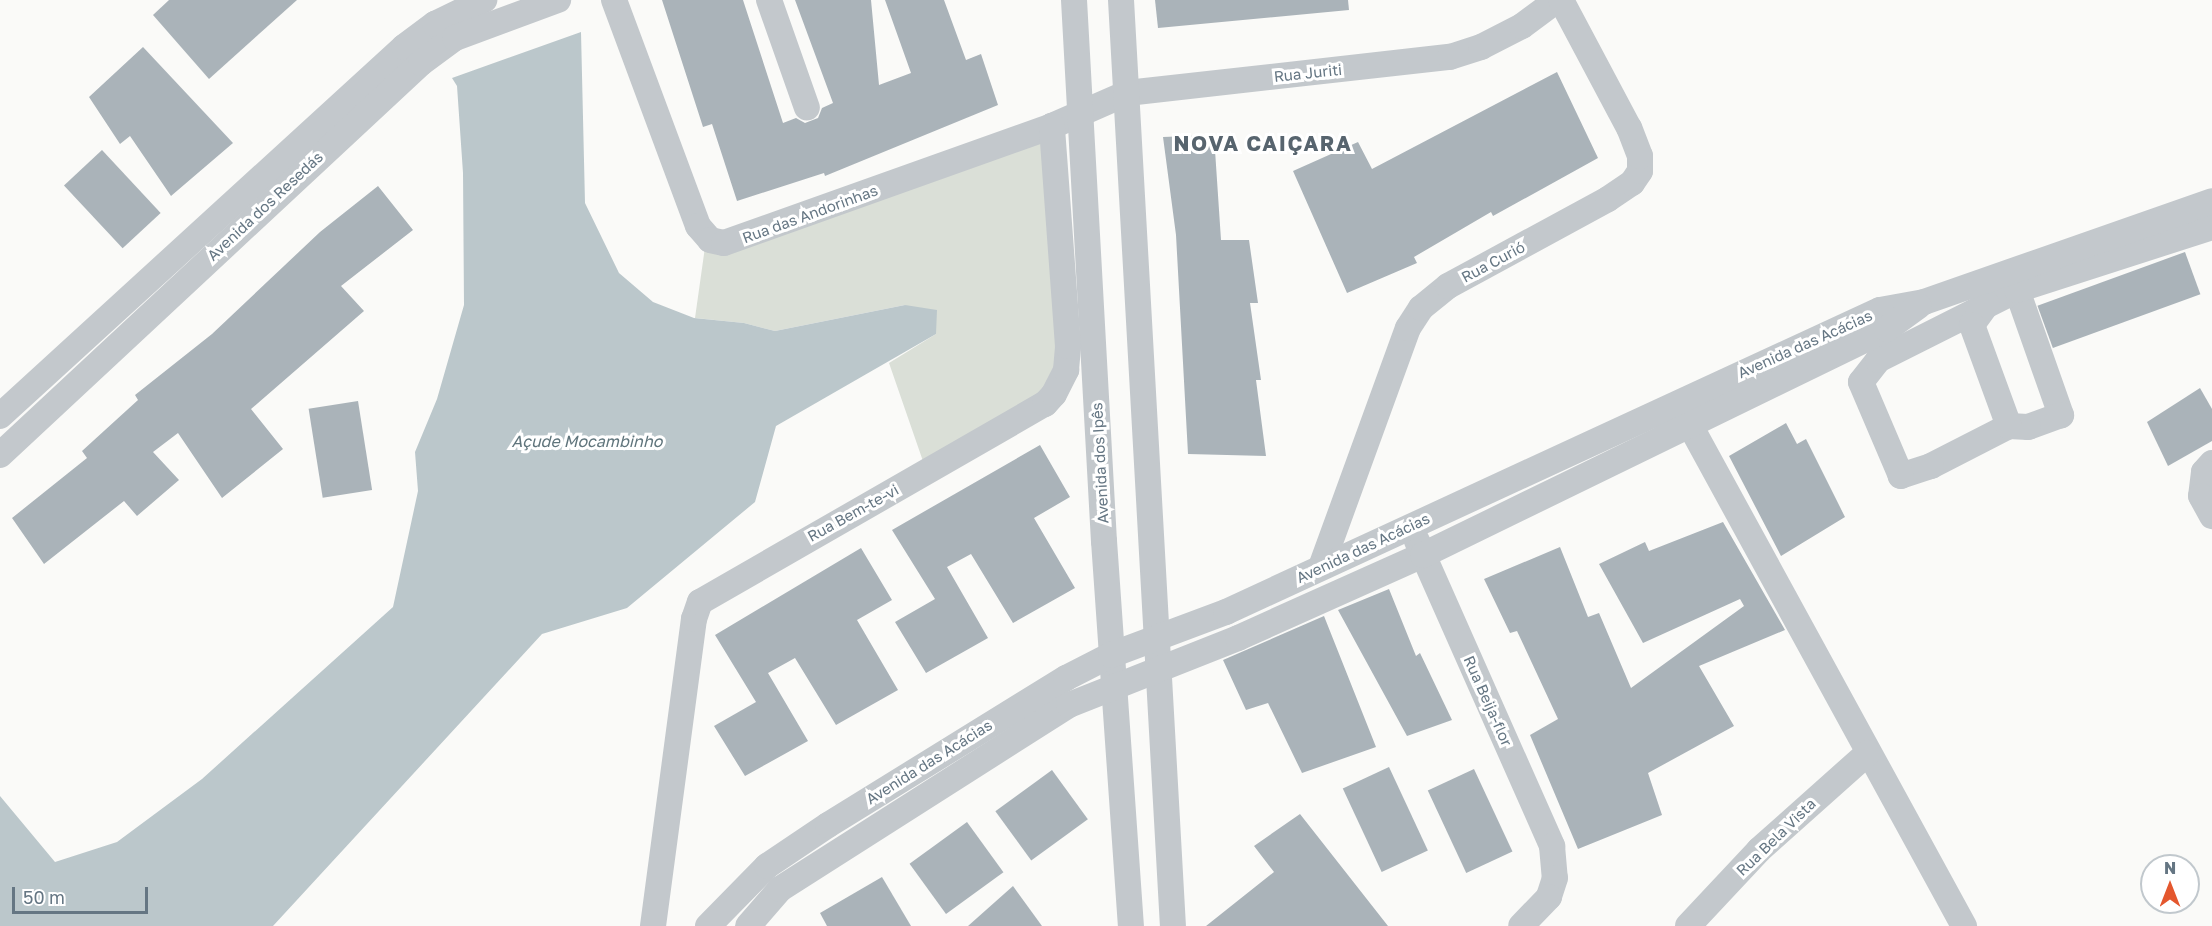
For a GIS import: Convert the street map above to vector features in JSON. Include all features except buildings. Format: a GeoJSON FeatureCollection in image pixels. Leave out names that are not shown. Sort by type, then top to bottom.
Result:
{"type":"FeatureCollection","features":[{"type":"Feature","properties":{"kind":"street","name":"Avenida dos Resedás"},"geometry":{"type":"LineString","coordinates":[[0,416],[404,47],[435,24],[484,0]]}},
{"type":"Feature","properties":{"kind":"street","name":"Avenida dos Resedás"},"geometry":{"type":"LineString","coordinates":[[0,455],[421,63],[455,38],[558,0]]}},
{"type":"Feature","properties":{"kind":"street","name":"Rua das Andorinhas"},"geometry":{"type":"LineString","coordinates":[[614,0],[698,226],[716,242],[747,237],[1052,126]]}},
{"type":"Feature","properties":{"kind":"street"},"geometry":{"type":"LineString","coordinates":[[768,0],[807,108]]}},
{"type":"Feature","properties":{"kind":"street","name":"Avenida dos Ipês"},"geometry":{"type":"LineString","coordinates":[[1074,0],[1111,655],[1131,926]]}},
{"type":"Feature","properties":{"kind":"street"},"geometry":{"type":"LineString","coordinates":[[1121,0],[1127,93],[1131,230],[1161,667],[1173,926]]}},
{"type":"Feature","properties":{"kind":"street","name":"Rua Juriti"},"geometry":{"type":"LineString","coordinates":[[1052,126],[1127,93],[1450,57],[1481,47],[1522,26],[1559,0]]}},
{"type":"Feature","properties":{"kind":"street","name":"Rua Curió"},"geometry":{"type":"LineString","coordinates":[[1321,567],[1408,328],[1420,308],[1448,286],[1608,199],[1632,183],[1640,171],[1640,156],[1629,128],[1559,0]]}},
{"type":"Feature","properties":{"kind":"street","name":"Rua Bem-te-vi"},"geometry":{"type":"LineString","coordinates":[[653,926],[700,602],[1045,404],[1054,394],[1066,370],[1068,346],[1052,126]]}},
{"type":"Feature","properties":{"kind":"street"},"geometry":{"type":"LineString","coordinates":[[1924,302],[2212,201]]}},
{"type":"Feature","properties":{"kind":"street"},"geometry":{"type":"LineString","coordinates":[[2017,290],[2061,415],[2028,427],[2009,426],[1931,466],[1901,476],[1861,382],[1878,360],[2017,290],[2212,227]]}},
{"type":"Feature","properties":{"kind":"street","name":"Avenida das Acácias"},"geometry":{"type":"LineString","coordinates":[[708,926],[767,866],[828,825],[1056,684],[1111,655],[1227,612],[1880,310],[1924,302]]}},
{"type":"Feature","properties":{"kind":"street","name":"Avenida das Acácias"},"geometry":{"type":"LineString","coordinates":[[748,926],[780,889],[913,801],[1069,705],[1113,685],[1238,638],[1423,555],[1691,427],[1887,329],[1924,302]]}},
{"type":"Feature","properties":{"kind":"street"},"geometry":{"type":"LineString","coordinates":[[1987,304],[1972,325],[2009,426]]}},
{"type":"Feature","properties":{"kind":"street"},"geometry":{"type":"LineString","coordinates":[[1691,427],[1964,926]]}},
{"type":"Feature","properties":{"kind":"street"},"geometry":{"type":"LineString","coordinates":[[2212,462],[2204,472],[2201,496],[2212,516]]}},
{"type":"Feature","properties":{"kind":"street","name":"Rua Beija-flor"},"geometry":{"type":"LineString","coordinates":[[1410,526],[1552,846],[1555,878],[1549,897],[1521,926]]}},
{"type":"Feature","properties":{"kind":"street","name":"Rua Bela Vista"},"geometry":{"type":"LineString","coordinates":[[1688,926],[1759,850],[1868,753]]}},
{"type":"Feature","properties":{"kind":"shaded area"},"geometry":{"type":"Polygon","coordinates":[[[1051,127],[1065,345],[1041,400],[925,467],[889,363],[936,334],[905,305],[775,331],[744,323],[695,318],[705,247],[1051,127]]]}},
{"type":"Feature","properties":{"kind":"water","name":"Açude Mocambinho"},"geometry":{"type":"Polygon","coordinates":[[[581,32],[585,203],[619,273],[653,302],[694,318],[744,323],[775,331],[905,305],[937,310],[936,334],[776,426],[755,502],[627,608],[542,634],[273,926],[0,926],[0,796],[55,862],[117,842],[202,779],[393,607],[418,491],[415,452],[437,399],[464,305],[463,173],[457,86],[452,78],[581,32]]]}},
{"type":"Feature","properties":{"kind":"district","name":"NOVA CAIÇARA"},"geometry":{"type":"Point","coordinates":[1263,143]}}]}
